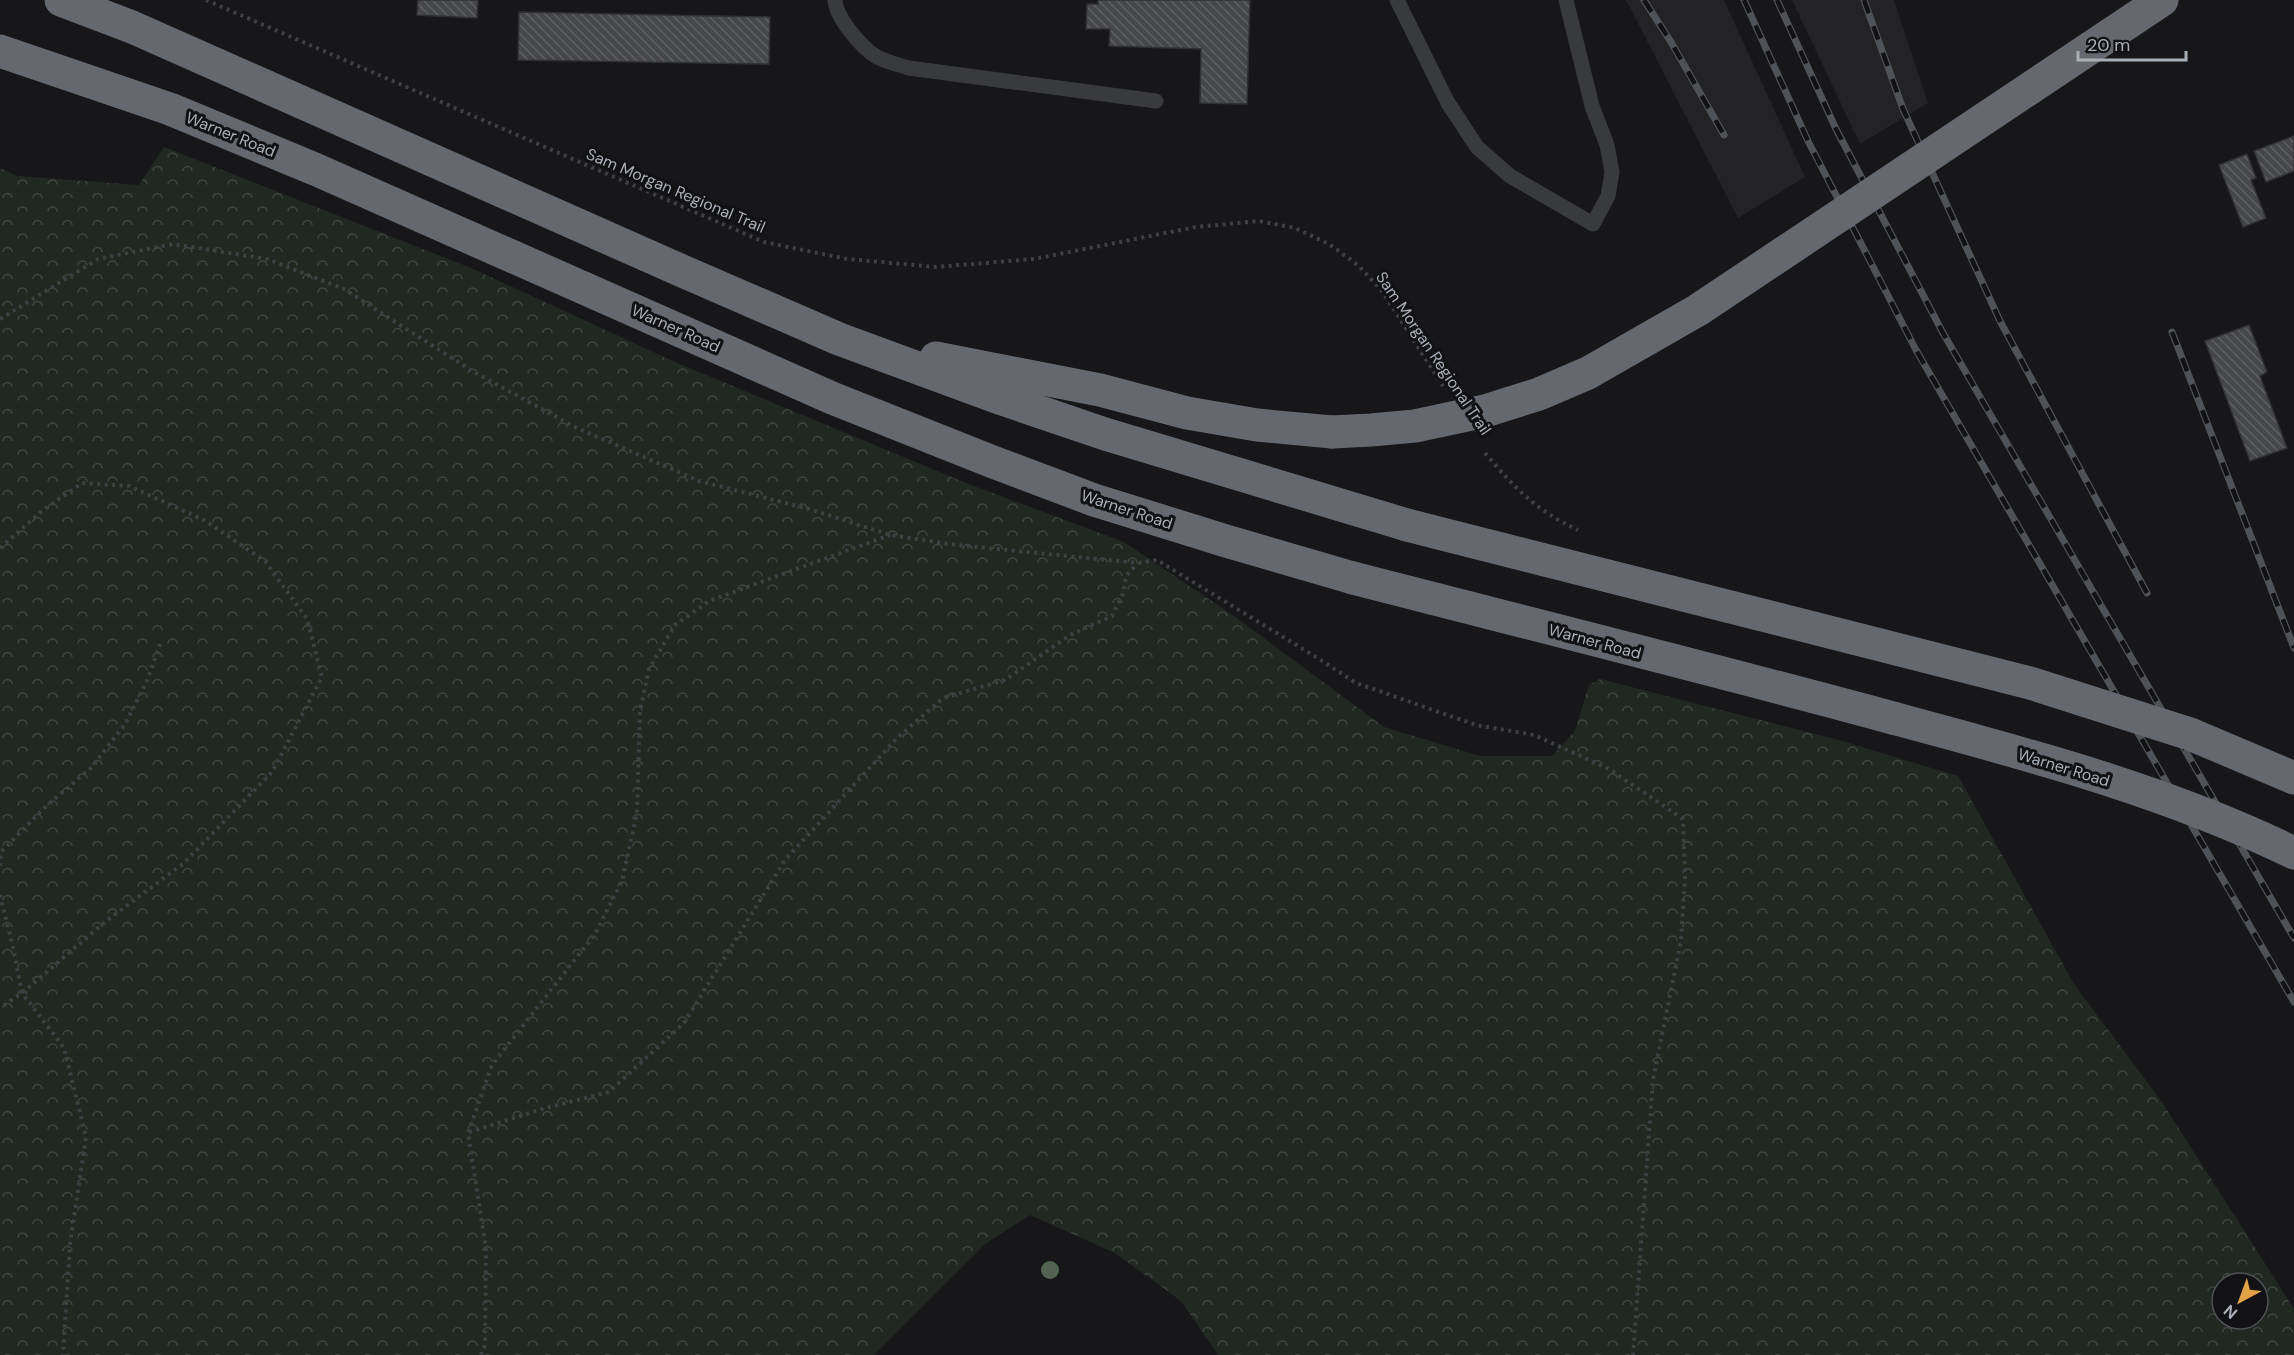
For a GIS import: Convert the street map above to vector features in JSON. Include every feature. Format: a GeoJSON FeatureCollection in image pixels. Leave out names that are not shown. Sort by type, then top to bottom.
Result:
{"type":"FeatureCollection","features":[{"type":"Feature","properties":{"kind":"highway"},"geometry":{"type":"LineString","coordinates":[[61,0],[174,45],[839,339],[1002,399],[1105,434],[1407,525],[2030,683],[2190,734],[2294,778]]}},
{"type":"Feature","properties":{"kind":"highway"},"geometry":{"type":"LineString","coordinates":[[839,339],[1100,390],[1198,415],[1257,425],[1332,432],[1371,430],[1415,426],[1485,411],[1539,394],[1588,373],[1698,310],[2162,0]]}},
{"type":"Feature","properties":{"kind":"highway","name":"Warner Road"},"geometry":{"type":"LineString","coordinates":[[0,51],[170,109],[318,170],[831,398],[1094,500],[1353,578],[2002,747],[2152,794],[2243,828],[2294,853]]}},
{"type":"Feature","properties":{"kind":"lane"},"geometry":{"type":"LineString","coordinates":[[835,0],[835,6],[849,31],[876,56],[909,68],[1156,101]]}},
{"type":"Feature","properties":{"kind":"lane"},"geometry":{"type":"LineString","coordinates":[[1397,0],[1448,103],[1477,147],[1510,176],[1593,224],[1608,196],[1612,172],[1607,146],[1593,106],[1566,0]]}},
{"type":"Feature","properties":{"kind":"path","name":"Sam Morgan Regional Trail"},"geometry":{"type":"LineString","coordinates":[[206,0],[764,242],[847,259],[936,267],[1034,259],[1196,226],[1259,221],[1295,228],[1329,244],[1358,265],[1382,291],[1449,394]]}},
{"type":"Feature","properties":{"kind":"path"},"geometry":{"type":"LineString","coordinates":[[0,319],[98,260],[173,244],[267,260],[344,289],[472,371],[575,427],[699,481],[809,509],[890,535],[956,545],[1138,563],[1157,561],[1356,683],[1476,725],[1534,735],[1609,769],[1683,819],[1685,878],[1680,941],[1653,1079],[1633,1355]]}},
{"type":"Feature","properties":{"kind":"path"},"geometry":{"type":"LineString","coordinates":[[0,548],[42,511],[82,483],[129,486],[204,520],[265,561],[307,619],[322,677],[272,772],[184,863],[105,922],[22,993],[0,1008]]}},
{"type":"Feature","properties":{"kind":"path"},"geometry":{"type":"LineString","coordinates":[[481,1355],[485,1345],[486,1249],[468,1133],[492,1065],[595,934],[622,881],[637,813],[640,711],[649,669],[675,625],[709,601],[890,535]]}},
{"type":"Feature","properties":{"kind":"path"},"geometry":{"type":"LineString","coordinates":[[468,1133],[542,1109],[609,1092],[684,1023],[785,860],[897,738],[943,698],[1005,680],[1070,635],[1112,616],[1123,594],[1126,576],[1138,563]]}},
{"type":"Feature","properties":{"kind":"path"},"geometry":{"type":"LineString","coordinates":[[0,866],[0,853],[43,809],[92,767],[118,732],[146,683],[161,642]]}},
{"type":"Feature","properties":{"kind":"path"},"geometry":{"type":"LineString","coordinates":[[0,895],[22,993],[64,1048],[86,1137],[70,1244],[63,1355]]}},
{"type":"Feature","properties":{"kind":"shaded area"},"geometry":{"type":"Polygon","coordinates":[[[1626,0],[1724,0],[1805,177],[1738,218],[1626,0]]]}},
{"type":"Feature","properties":{"kind":"shaded area"},"geometry":{"type":"Polygon","coordinates":[[[1792,0],[1894,0],[1928,103],[1860,144],[1792,0]]]}},
{"type":"Feature","properties":{"kind":"green space"},"geometry":{"type":"Polygon","coordinates":[[[164,147],[471,268],[675,362],[966,483],[1124,542],[1234,616],[1384,727],[1480,756],[1552,756],[1575,731],[1589,685],[1600,679],[1842,741],[1958,776],[2074,984],[2162,1102],[2270,1271],[2210,1271],[2210,1331],[2270,1331],[2270,1271],[2294,1309],[2294,1355],[1218,1355],[1181,1301],[1115,1253],[1030,1215],[985,1244],[874,1355],[0,1355],[0,168],[17,176],[139,185],[164,147]]]}},
{"type":"Feature","properties":{"kind":"building"},"geometry":{"type":"Polygon","coordinates":[[[418,0],[478,0],[477,18],[417,15],[418,0]]]}},
{"type":"Feature","properties":{"kind":"building"},"geometry":{"type":"Polygon","coordinates":[[[1098,0],[1250,0],[1247,104],[1200,103],[1201,49],[1109,46],[1110,29],[1086,29],[1087,4],[1098,4],[1098,0]]]}},
{"type":"Feature","properties":{"kind":"building"},"geometry":{"type":"Polygon","coordinates":[[[519,12],[770,17],[769,64],[518,60],[519,12]]]}},
{"type":"Feature","properties":{"kind":"building"},"geometry":{"type":"Polygon","coordinates":[[[2294,136],[2294,171],[2266,182],[2254,151],[2294,136]]]}},
{"type":"Feature","properties":{"kind":"building"},"geometry":{"type":"Polygon","coordinates":[[[2247,154],[2256,178],[2251,180],[2266,218],[2243,227],[2219,165],[2247,154]]]}},
{"type":"Feature","properties":{"kind":"building"},"geometry":{"type":"Polygon","coordinates":[[[2249,325],[2267,372],[2260,376],[2287,448],[2250,461],[2205,341],[2249,325]]]}},
{"type":"Feature","properties":{"kind":"railway"},"geometry":{"type":"LineString","coordinates":[[1644,0],[1671,42],[1724,135]]}},
{"type":"Feature","properties":{"kind":"railway"},"geometry":{"type":"LineString","coordinates":[[1744,0],[1808,141],[1916,350],[2294,1002]]}},
{"type":"Feature","properties":{"kind":"railway"},"geometry":{"type":"LineString","coordinates":[[1777,0],[1836,129],[1943,333],[2294,938]]}},
{"type":"Feature","properties":{"kind":"railway"},"geometry":{"type":"LineString","coordinates":[[1864,0],[1903,109],[2000,321],[2147,593]]}},
{"type":"Feature","properties":{"kind":"railway"},"geometry":{"type":"LineString","coordinates":[[2172,332],[2294,648]]}}]}
